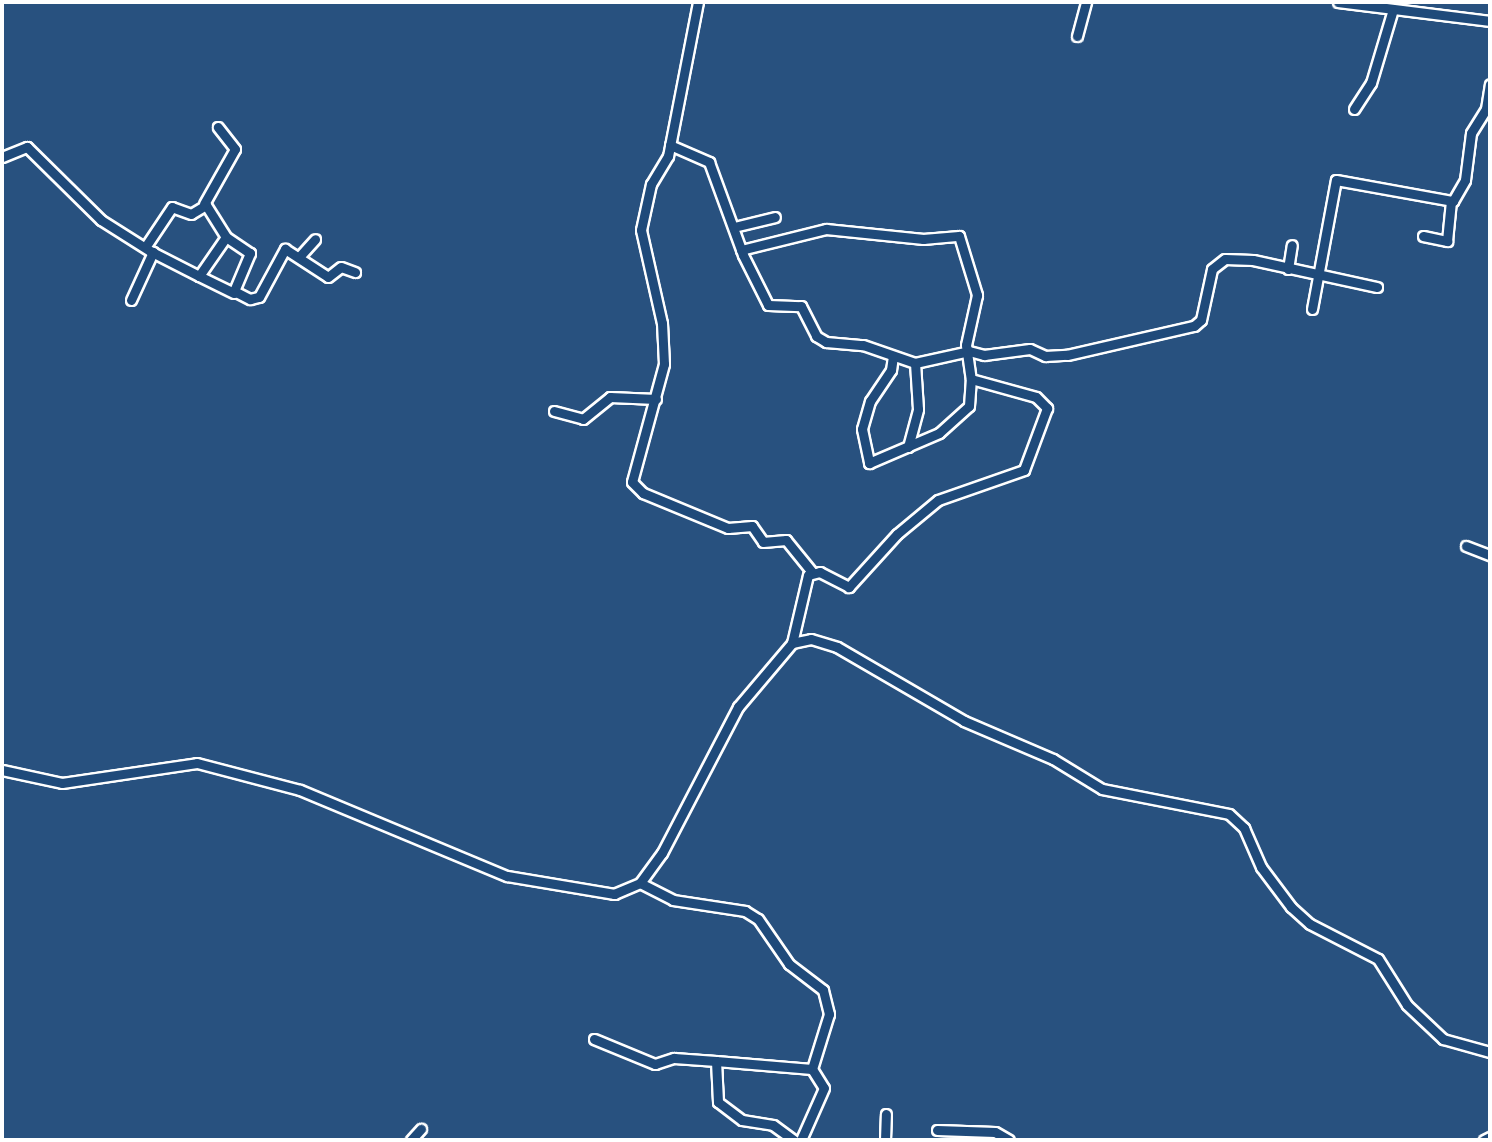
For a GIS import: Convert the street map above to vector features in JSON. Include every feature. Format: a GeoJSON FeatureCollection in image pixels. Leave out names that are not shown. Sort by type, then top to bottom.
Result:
{"type":"FeatureCollection","features":[{"type":"Feature","properties":{"kind":"street"},"geometry":{"type":"LineString","coordinates":[[698,2],[670,145],[648,192],[640,238],[662,323],[664,364],[632,477],[638,490],[728,528],[752,526],[763,542],[786,540],[812,572],[849,587],[897,534],[938,500],[1028,467],[1046,403],[992,381],[971,379]]}},
{"type":"Feature","properties":{"kind":"street"},"geometry":{"type":"LineString","coordinates":[[1077,36],[1086,2]]}},
{"type":"Feature","properties":{"kind":"street"},"geometry":{"type":"LineString","coordinates":[[1338,2],[1490,21]]}},
{"type":"Feature","properties":{"kind":"street"},"geometry":{"type":"LineString","coordinates":[[1354,109],[1371,83],[1393,9]]}},
{"type":"Feature","properties":{"kind":"street"},"geometry":{"type":"LineString","coordinates":[[1423,236],[1447,241],[1451,201],[1465,180],[1471,133],[1486,109],[1490,84]]}},
{"type":"Feature","properties":{"kind":"street"},"geometry":{"type":"LineString","coordinates":[[131,300],[167,209],[191,214],[204,204],[235,149],[218,127]]}},
{"type":"Feature","properties":{"kind":"street"},"geometry":{"type":"LineString","coordinates":[[670,145],[709,162],[741,250],[769,306],[801,306],[816,336],[826,342],[863,345],[915,363],[966,352],[991,355],[1030,349],[1045,356],[1067,355],[1194,326],[1201,320],[1212,269],[1220,260],[1244,259],[1317,277],[1377,287]]}},
{"type":"Feature","properties":{"kind":"street"},"geometry":{"type":"LineString","coordinates":[[2,157],[27,147],[101,220],[234,293],[257,298],[285,249],[331,278],[341,267],[355,272]]}},
{"type":"Feature","properties":{"kind":"street"},"geometry":{"type":"LineString","coordinates":[[1312,309],[1336,180],[1451,201]]}},
{"type":"Feature","properties":{"kind":"street"},"geometry":{"type":"LineString","coordinates":[[204,204],[226,237],[251,257],[234,293]]}},
{"type":"Feature","properties":{"kind":"street"},"geometry":{"type":"LineString","coordinates":[[734,227],[775,217]]}},
{"type":"Feature","properties":{"kind":"street"},"geometry":{"type":"LineString","coordinates":[[741,250],[826,229],[923,239],[959,236],[977,295],[966,352],[971,379],[967,409],[939,433],[871,463],[863,447],[867,407],[891,370],[893,356]]}},
{"type":"Feature","properties":{"kind":"street"},"geometry":{"type":"LineString","coordinates":[[199,276],[226,237]]}},
{"type":"Feature","properties":{"kind":"street"},"geometry":{"type":"LineString","coordinates":[[299,257],[315,239]]}},
{"type":"Feature","properties":{"kind":"street"},"geometry":{"type":"LineString","coordinates":[[1288,269],[1292,245]]}},
{"type":"Feature","properties":{"kind":"street"},"geometry":{"type":"LineString","coordinates":[[908,447],[918,409],[915,363]]}},
{"type":"Feature","properties":{"kind":"street"},"geometry":{"type":"LineString","coordinates":[[554,411],[583,419],[610,397],[656,399]]}},
{"type":"Feature","properties":{"kind":"street"},"geometry":{"type":"LineString","coordinates":[[1466,546],[1490,555]]}},
{"type":"Feature","properties":{"kind":"street"},"geometry":{"type":"LineString","coordinates":[[2,770],[73,783],[197,763],[300,790],[507,876],[603,895],[640,883],[681,819],[728,723],[792,643],[801,594],[812,572]]}},
{"type":"Feature","properties":{"kind":"street"},"geometry":{"type":"LineString","coordinates":[[792,643],[811,639],[837,647],[964,721],[1053,759],[1102,789],[1229,814],[1244,828],[1261,867],[1291,907],[1310,924],[1378,959],[1407,1005],[1443,1039],[1490,1052]]}},
{"type":"Feature","properties":{"kind":"street"},"geometry":{"type":"LineString","coordinates":[[640,883],[673,900],[745,911],[758,919],[789,964],[823,990],[829,1014],[812,1069],[824,1088],[801,1140]]}},
{"type":"Feature","properties":{"kind":"street"},"geometry":{"type":"LineString","coordinates":[[594,1039],[655,1064],[674,1058],[812,1069]]}},
{"type":"Feature","properties":{"kind":"street"},"geometry":{"type":"LineString","coordinates":[[716,1061],[718,1102],[742,1120],[773,1125],[794,1140]]}},
{"type":"Feature","properties":{"kind":"street"},"geometry":{"type":"LineString","coordinates":[[885,1140],[886,1114]]}},
{"type":"Feature","properties":{"kind":"street"},"geometry":{"type":"LineString","coordinates":[[411,1140],[421,1129]]}},
{"type":"Feature","properties":{"kind":"street"},"geometry":{"type":"LineString","coordinates":[[937,1130],[995,1132],[1009,1140]]}},
{"type":"Feature","properties":{"kind":"street"},"geometry":{"type":"LineString","coordinates":[[1484,1140],[1490,1137]]}}]}
